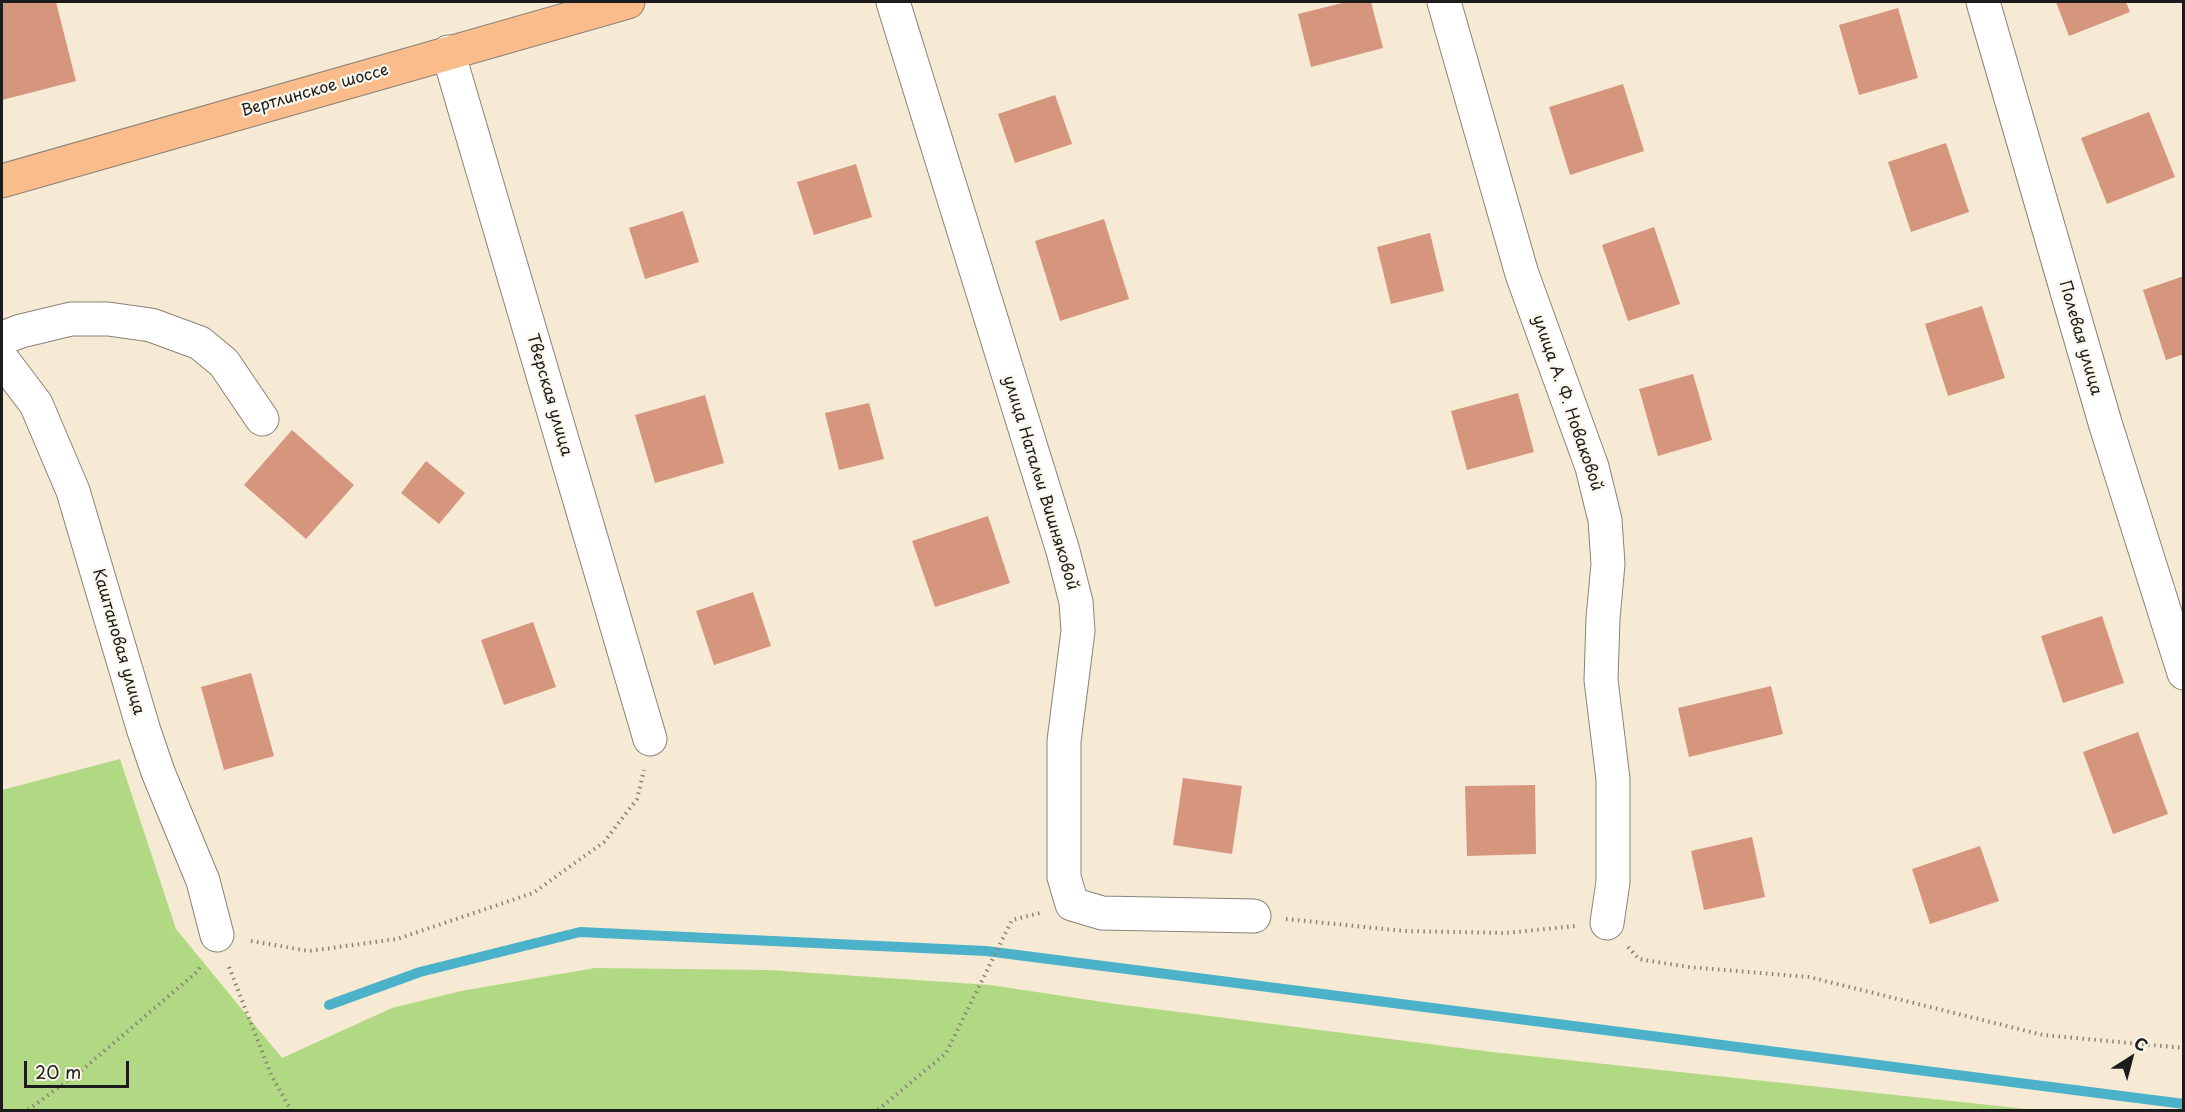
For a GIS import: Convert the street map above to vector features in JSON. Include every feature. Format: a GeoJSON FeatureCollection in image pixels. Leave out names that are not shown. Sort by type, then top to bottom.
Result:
{"type":"FeatureCollection","features":[{"type":"Feature","properties":{"kind":"main road","name":"Вертлинское шоссе"},"geometry":{"type":"LineString","coordinates":[[2,181],[628,2]]}},
{"type":"Feature","properties":{"kind":"street","name":"улица Натальи Вишняковой"},"geometry":{"type":"LineString","coordinates":[[892,2],[1059,540],[1076,602],[1078,631],[1064,741],[1064,877],[1072,904]]}},
{"type":"Feature","properties":{"kind":"street","name":"улица А. Ф. Новаковой"},"geometry":{"type":"LineString","coordinates":[[1444,2],[1522,274],[1592,467],[1605,520],[1608,564],[1601,680],[1613,790],[1613,882],[1607,923]]}},
{"type":"Feature","properties":{"kind":"street","name":"Полевая улица"},"geometry":{"type":"LineString","coordinates":[[1983,2],[2106,426],[2184,673]]}},
{"type":"Feature","properties":{"kind":"street","name":"Тверская улица"},"geometry":{"type":"LineString","coordinates":[[448,52],[650,739]]}},
{"type":"Feature","properties":{"kind":"street"},"geometry":{"type":"LineString","coordinates":[[2,338],[21,331],[71,320],[108,319],[151,326],[200,344],[224,363],[262,419]]}},
{"type":"Feature","properties":{"kind":"street","name":"Каштановая улица"},"geometry":{"type":"LineString","coordinates":[[2,359],[36,404],[73,491],[144,730],[158,772],[203,881],[217,935]]}},
{"type":"Feature","properties":{"kind":"street"},"geometry":{"type":"LineString","coordinates":[[1072,904],[1102,913],[1254,916]]}},
{"type":"Feature","properties":{"kind":"path"},"geometry":{"type":"LineString","coordinates":[[217,935],[309,951],[398,939],[533,893],[604,842],[637,799],[650,739]]}},
{"type":"Feature","properties":{"kind":"path"},"geometry":{"type":"LineString","coordinates":[[878,1110],[946,1053],[1012,921],[1072,904]]}},
{"type":"Feature","properties":{"kind":"path"},"geometry":{"type":"LineString","coordinates":[[1254,916],[1404,931],[1495,933],[1607,923],[1639,959],[1688,967],[1809,977],[2043,1035],[2184,1048]]}},
{"type":"Feature","properties":{"kind":"path"},"geometry":{"type":"LineString","coordinates":[[28,1110],[82,1070],[198,971],[217,935]]}},
{"type":"Feature","properties":{"kind":"path"},"geometry":{"type":"LineString","coordinates":[[217,935],[272,1077],[291,1110]]}},
{"type":"Feature","properties":{"kind":"green space"},"geometry":{"type":"Polygon","coordinates":[[[120,759],[176,929],[282,1058],[392,1008],[461,991],[595,968],[769,970],[990,985],[1116,1004],[1492,1052],[2036,1110],[2,1110],[2,790],[120,759]]]}},
{"type":"Feature","properties":{"kind":"building"},"geometry":{"type":"Polygon","coordinates":[[[2,2],[56,2],[76,81],[2,100],[2,2]]]}},
{"type":"Feature","properties":{"kind":"building"},"geometry":{"type":"Polygon","coordinates":[[[1346,2],[1371,2],[1383,48],[1311,67],[1298,14],[1346,2]]]}},
{"type":"Feature","properties":{"kind":"building"},"geometry":{"type":"Polygon","coordinates":[[[2056,2],[2126,2],[2130,12],[2069,36],[2056,2]]]}},
{"type":"Feature","properties":{"kind":"building"},"geometry":{"type":"Polygon","coordinates":[[[1898,8],[1918,78],[1859,95],[1839,25],[1898,8]]]}},
{"type":"Feature","properties":{"kind":"building"},"geometry":{"type":"Polygon","coordinates":[[[1623,84],[1644,151],[1570,175],[1549,107],[1623,84]]]}},
{"type":"Feature","properties":{"kind":"building"},"geometry":{"type":"Polygon","coordinates":[[[1055,95],[1072,144],[1015,163],[998,114],[1055,95]]]}},
{"type":"Feature","properties":{"kind":"building"},"geometry":{"type":"Polygon","coordinates":[[[2149,112],[2175,177],[2107,204],[2081,138],[2149,112]]]}},
{"type":"Feature","properties":{"kind":"building"},"geometry":{"type":"Polygon","coordinates":[[[1946,143],[1969,212],[1911,232],[1888,162],[1946,143]]]}},
{"type":"Feature","properties":{"kind":"building"},"geometry":{"type":"Polygon","coordinates":[[[856,164],[872,217],[814,235],[797,182],[856,164]]]}},
{"type":"Feature","properties":{"kind":"building"},"geometry":{"type":"Polygon","coordinates":[[[683,211],[699,262],[645,279],[629,228],[683,211]]]}},
{"type":"Feature","properties":{"kind":"building"},"geometry":{"type":"Polygon","coordinates":[[[1104,219],[1129,299],[1060,321],[1035,241],[1104,219]]]}},
{"type":"Feature","properties":{"kind":"building"},"geometry":{"type":"Polygon","coordinates":[[[1654,227],[1680,304],[1628,321],[1602,245],[1654,227]]]}},
{"type":"Feature","properties":{"kind":"building"},"geometry":{"type":"Polygon","coordinates":[[[1430,233],[1444,291],[1391,304],[1377,247],[1430,233]]]}},
{"type":"Feature","properties":{"kind":"building"},"geometry":{"type":"Polygon","coordinates":[[[2184,276],[2184,354],[2166,360],[2143,290],[2184,276]]]}},
{"type":"Feature","properties":{"kind":"building"},"geometry":{"type":"Polygon","coordinates":[[[1982,306],[2005,378],[1948,396],[1925,324],[1982,306]]]}},
{"type":"Feature","properties":{"kind":"building"},"geometry":{"type":"Polygon","coordinates":[[[1693,374],[1712,440],[1658,456],[1639,389],[1693,374]]]}},
{"type":"Feature","properties":{"kind":"building"},"geometry":{"type":"Polygon","coordinates":[[[1518,393],[1534,452],[1467,470],[1451,411],[1518,393]]]}},
{"type":"Feature","properties":{"kind":"building"},"geometry":{"type":"Polygon","coordinates":[[[705,395],[724,463],[655,483],[635,415],[705,395]]]}},
{"type":"Feature","properties":{"kind":"building"},"geometry":{"type":"Polygon","coordinates":[[[869,403],[884,459],[839,470],[825,413],[869,403]]]}},
{"type":"Feature","properties":{"kind":"building"},"geometry":{"type":"Polygon","coordinates":[[[292,430],[354,485],[306,539],[244,485],[292,430]]]}},
{"type":"Feature","properties":{"kind":"building"},"geometry":{"type":"Polygon","coordinates":[[[426,461],[465,493],[439,524],[401,493],[426,461]]]}},
{"type":"Feature","properties":{"kind":"building"},"geometry":{"type":"Polygon","coordinates":[[[988,516],[1010,583],[935,607],[912,541],[988,516]]]}},
{"type":"Feature","properties":{"kind":"building"},"geometry":{"type":"Polygon","coordinates":[[[753,592],[771,646],[714,665],[696,611],[753,592]]]}},
{"type":"Feature","properties":{"kind":"building"},"geometry":{"type":"Polygon","coordinates":[[[2102,616],[2124,683],[2063,703],[2041,636],[2102,616]]]}},
{"type":"Feature","properties":{"kind":"building"},"geometry":{"type":"Polygon","coordinates":[[[533,622],[556,687],[504,705],[481,640],[533,622]]]}},
{"type":"Feature","properties":{"kind":"building"},"geometry":{"type":"Polygon","coordinates":[[[251,673],[274,756],[224,770],[201,687],[251,673]]]}},
{"type":"Feature","properties":{"kind":"building"},"geometry":{"type":"Polygon","coordinates":[[[1771,686],[1783,734],[1689,757],[1678,708],[1771,686]]]}},
{"type":"Feature","properties":{"kind":"building"},"geometry":{"type":"Polygon","coordinates":[[[2138,732],[2168,814],[2113,834],[2083,752],[2138,732]]]}},
{"type":"Feature","properties":{"kind":"building"},"geometry":{"type":"Polygon","coordinates":[[[1183,778],[1242,786],[1232,854],[1173,845],[1183,778]]]}},
{"type":"Feature","properties":{"kind":"building"},"geometry":{"type":"Polygon","coordinates":[[[1535,785],[1536,854],[1467,856],[1465,786],[1535,785]]]}},
{"type":"Feature","properties":{"kind":"building"},"geometry":{"type":"Polygon","coordinates":[[[1752,837],[1765,897],[1704,910],[1691,851],[1752,837]]]}},
{"type":"Feature","properties":{"kind":"building"},"geometry":{"type":"Polygon","coordinates":[[[1980,846],[1999,901],[1930,924],[1912,869],[1980,846]]]}},
{"type":"Feature","properties":{"kind":"waterway"},"geometry":{"type":"LineString","coordinates":[[329,1005],[420,972],[580,932],[986,951],[2184,1104]]}}]}
